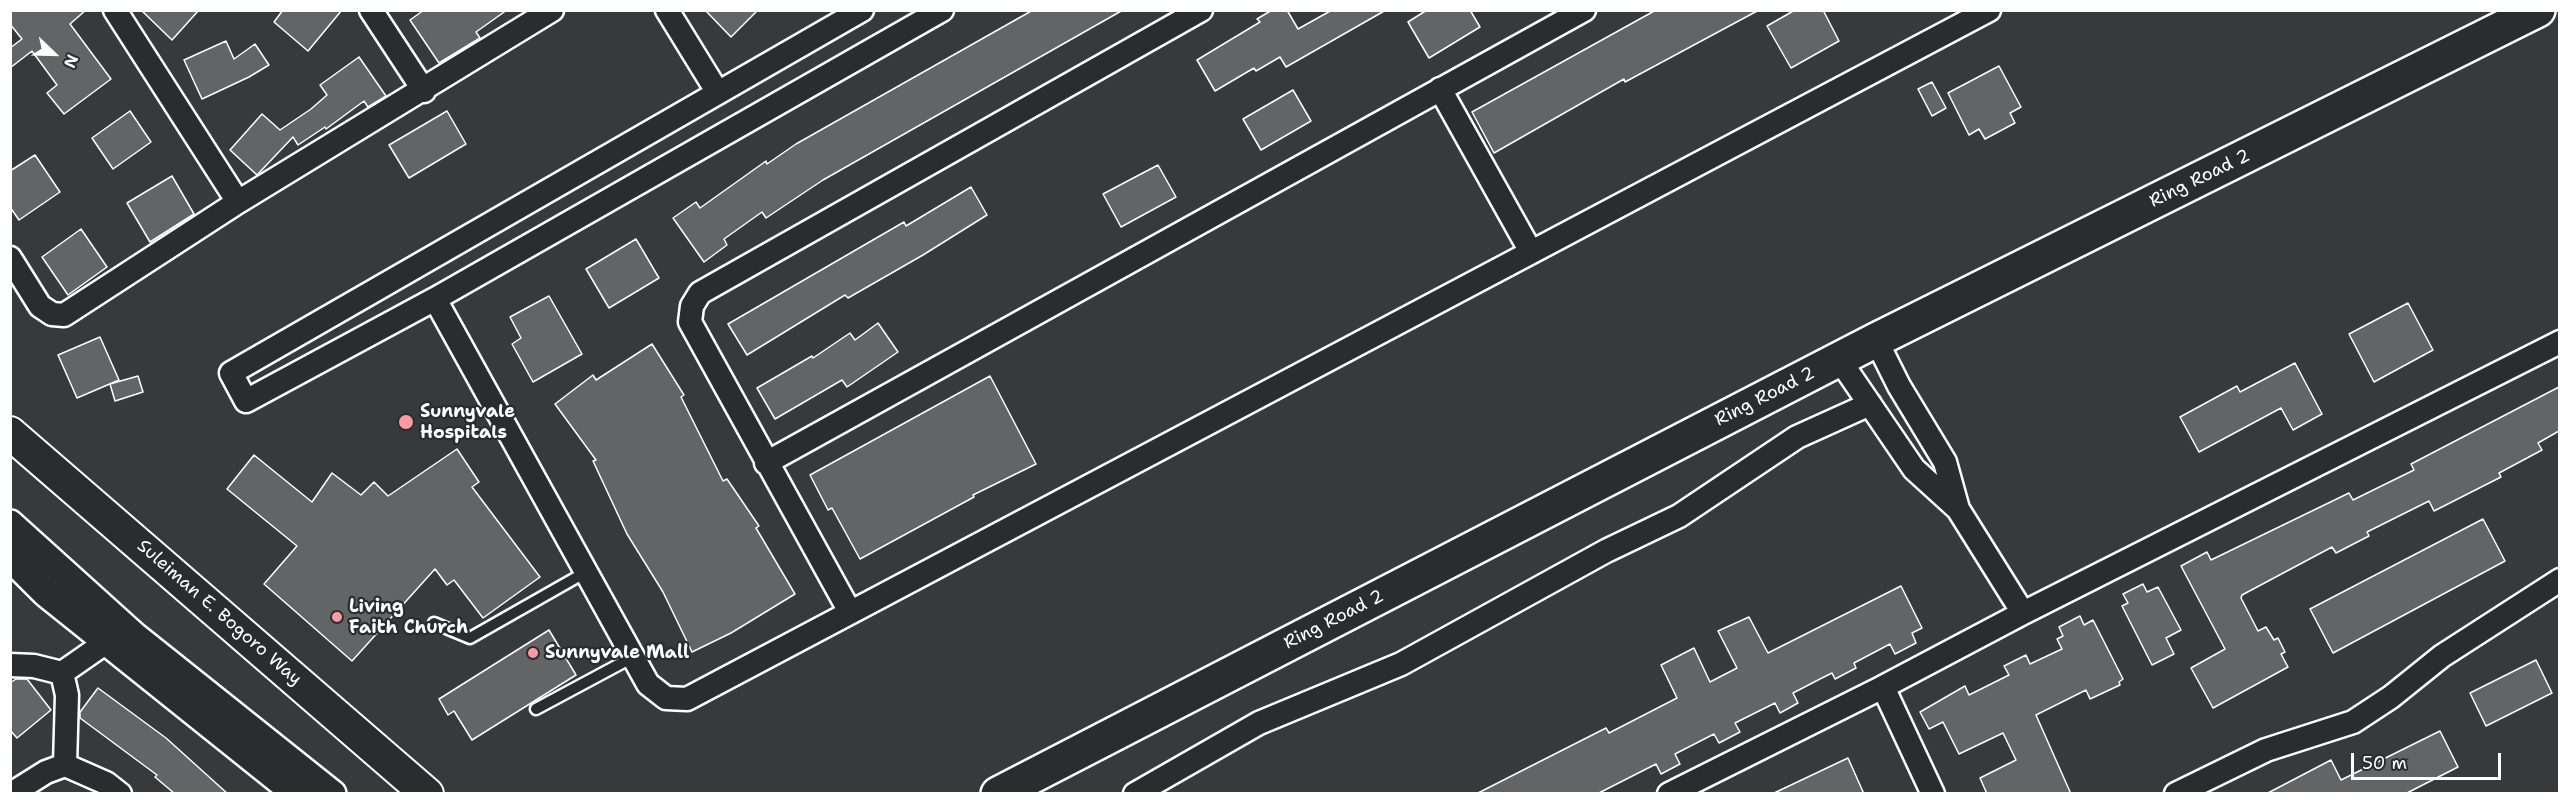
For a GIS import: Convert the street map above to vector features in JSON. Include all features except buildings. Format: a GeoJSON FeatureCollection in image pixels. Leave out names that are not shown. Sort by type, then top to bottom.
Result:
{"type":"FeatureCollection","features":[{"type":"Feature","properties":{"kind":"main road","name":"Ring Road 2"},"geometry":{"type":"LineString","coordinates":[[998,794],[1876,340],[2538,10]]}},
{"type":"Feature","properties":{"kind":"main road","name":"Suleiman E. Bogoro Way"},"geometry":{"type":"LineString","coordinates":[[10,433],[427,794]]}},
{"type":"Feature","properties":{"kind":"street"},"geometry":{"type":"LineString","coordinates":[[115,10],[238,202]]}},
{"type":"Feature","properties":{"kind":"street"},"geometry":{"type":"LineString","coordinates":[[371,10],[424,90]]}},
{"type":"Feature","properties":{"kind":"street"},"geometry":{"type":"LineString","coordinates":[[10,258],[40,306],[52,314],[64,315],[238,202],[552,10]]}},
{"type":"Feature","properties":{"kind":"street"},"geometry":{"type":"LineString","coordinates":[[667,10],[718,93]]}},
{"type":"Feature","properties":{"kind":"street"},"geometry":{"type":"LineString","coordinates":[[861,11],[231,373],[246,401],[435,299],[942,10]]}},
{"type":"Feature","properties":{"kind":"street"},"geometry":{"type":"LineString","coordinates":[[850,612],[690,322],[692,306],[700,293],[1201,10]]}},
{"type":"Feature","properties":{"kind":"street"},"geometry":{"type":"LineString","coordinates":[[766,463],[1584,10]]}},
{"type":"Feature","properties":{"kind":"street"},"geometry":{"type":"LineString","coordinates":[[435,299],[648,684],[666,698],[687,699],[1989,10]]}},
{"type":"Feature","properties":{"kind":"street"},"geometry":{"type":"LineString","coordinates":[[1440,89],[1531,252]]}},
{"type":"Feature","properties":{"kind":"street"},"geometry":{"type":"LineString","coordinates":[[1876,340],[1899,386],[1945,462],[1958,509]]}},
{"type":"Feature","properties":{"kind":"street"},"geometry":{"type":"LineString","coordinates":[[1676,792],[2023,613],[2559,342]]}},
{"type":"Feature","properties":{"kind":"street"},"geometry":{"type":"LineString","coordinates":[[1839,359],[1914,469],[1958,509],[2023,613]]}},
{"type":"Feature","properties":{"kind":"street"},"geometry":{"type":"LineString","coordinates":[[1135,794],[1259,723],[1401,664],[1606,551],[1679,516],[1797,437],[1870,404]]}},
{"type":"Feature","properties":{"kind":"street"},"geometry":{"type":"LineString","coordinates":[[14,542],[108,641],[297,794]]}},
{"type":"Feature","properties":{"kind":"street"},"geometry":{"type":"LineString","coordinates":[[40,569],[134,636],[332,794]]}},
{"type":"Feature","properties":{"kind":"street"},"geometry":{"type":"LineString","coordinates":[[2176,794],[2266,750],[2353,722],[2442,656],[2559,580]]}},
{"type":"Feature","properties":{"kind":"street"},"geometry":{"type":"LineString","coordinates":[[10,665],[34,666],[62,673],[108,641]]}},
{"type":"Feature","properties":{"kind":"street"},"geometry":{"type":"LineString","coordinates":[[62,673],[67,695],[65,765]]}},
{"type":"Feature","properties":{"kind":"street"},"geometry":{"type":"LineString","coordinates":[[1883,687],[1933,794]]}},
{"type":"Feature","properties":{"kind":"street"},"geometry":{"type":"LineString","coordinates":[[11,794],[46,772],[65,765],[106,783],[120,794]]}},
{"type":"Feature","properties":{"kind":"lane"},"geometry":{"type":"LineString","coordinates":[[434,623],[470,638],[586,572]]}},
{"type":"Feature","properties":{"kind":"lane"},"geometry":{"type":"LineString","coordinates":[[537,709],[633,657]]}},
{"type":"Feature","properties":{"kind":"place","name":"Sunnyvale Hospitals"},"geometry":{"type":"Point","coordinates":[406,422]}},
{"type":"Feature","properties":{"kind":"place","name":"Living Faith Church"},"geometry":{"type":"Point","coordinates":[337,617]}},
{"type":"Feature","properties":{"kind":"place","name":"Sunnyvale Mall"},"geometry":{"type":"Point","coordinates":[533,653]}}]}
